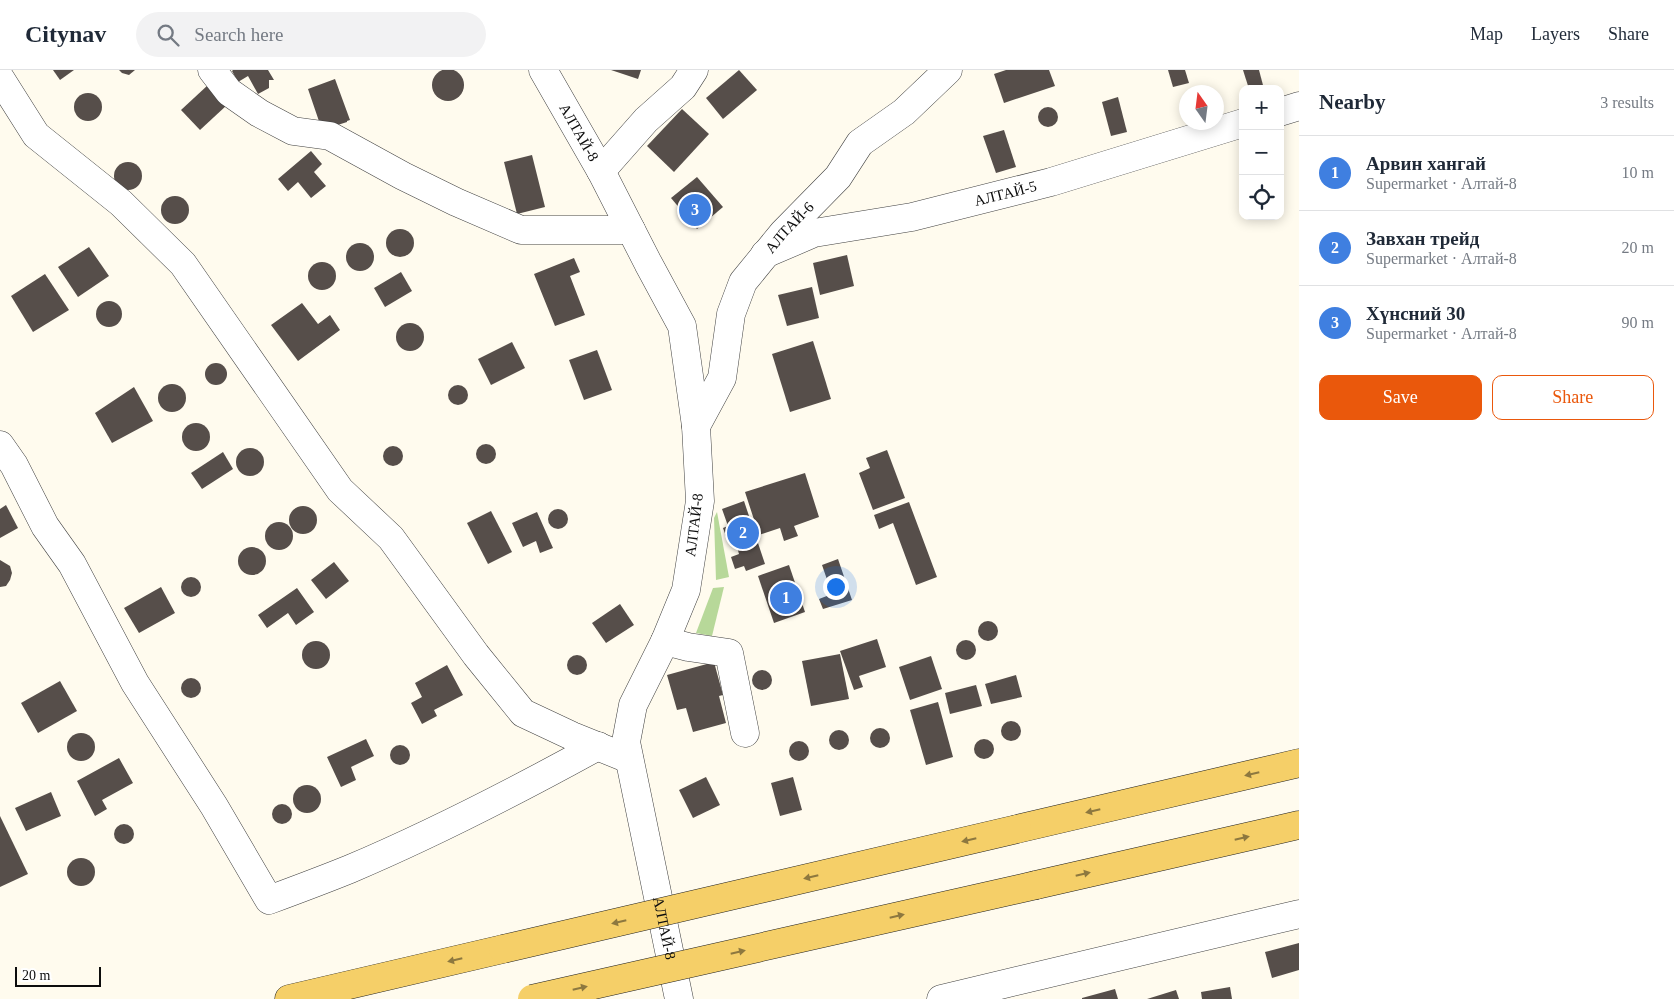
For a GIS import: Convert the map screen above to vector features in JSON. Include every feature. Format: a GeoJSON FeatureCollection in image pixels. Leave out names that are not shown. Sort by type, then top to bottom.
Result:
{"type":"FeatureCollection","features":[{"type":"Feature","properties":{"kind":"main road"},"geometry":{"type":"LineString","coordinates":[[288,999],[1299,763]]}},
{"type":"Feature","properties":{"kind":"main road"},"geometry":{"type":"LineString","coordinates":[[532,999],[1299,825]]}},
{"type":"Feature","properties":{"kind":"street"},"geometry":{"type":"LineString","coordinates":[[212,70],[230,92],[259,113],[293,131],[330,136],[403,176],[456,202],[521,230],[632,230]]}},
{"type":"Feature","properties":{"kind":"street","name":"АЛТАЙ-8"},"geometry":{"type":"LineString","coordinates":[[543,70],[601,171],[682,326],[696,426],[700,501],[686,590],[665,641],[633,704],[626,742],[679,999]]}},
{"type":"Feature","properties":{"kind":"street"},"geometry":{"type":"LineString","coordinates":[[601,171],[646,120],[683,87],[694,70]]}},
{"type":"Feature","properties":{"kind":"street","name":"АЛТАЙ-6"},"geometry":{"type":"LineString","coordinates":[[696,426],[722,378],[731,314],[743,282],[765,254],[838,176],[860,143],[904,112],[948,70]]}},
{"type":"Feature","properties":{"kind":"street"},"geometry":{"type":"LineString","coordinates":[[0,78],[36,135],[121,203],[183,264],[340,490],[391,538],[476,655],[523,713],[572,736],[629,758]]}},
{"type":"Feature","properties":{"kind":"street"},"geometry":{"type":"LineString","coordinates":[[1284,111],[1299,106]]}},
{"type":"Feature","properties":{"kind":"street","name":"АЛТАЙ-5"},"geometry":{"type":"LineString","coordinates":[[765,254],[814,233],[912,217],[1051,182],[1239,124]]}},
{"type":"Feature","properties":{"kind":"street"},"geometry":{"type":"LineString","coordinates":[[5,461],[44,526],[72,564],[135,683],[214,806],[269,900],[350,869],[444,825],[527,785],[598,746]]}},
{"type":"Feature","properties":{"kind":"street"},"geometry":{"type":"LineString","coordinates":[[665,641],[688,647],[729,653],[745,733]]}},
{"type":"Feature","properties":{"kind":"street"},"geometry":{"type":"LineString","coordinates":[[941,999],[1299,914]]}},
{"type":"Feature","properties":{"kind":"green space"},"geometry":{"type":"Polygon","coordinates":[[[717,512],[729,577],[716,580],[714,518],[717,512]]]}},
{"type":"Feature","properties":{"kind":"green space"},"geometry":{"type":"Polygon","coordinates":[[[724,587],[712,636],[696,633],[713,588],[724,587]]]}},
{"type":"Feature","properties":{"kind":"building"},"geometry":{"type":"Polygon","coordinates":[[[448,69],[454,70],[459,74],[463,79],[463,91],[459,96],[454,100],[448,101],[442,100],[437,96],[433,91],[432,85],[433,79],[437,74],[442,70],[448,69]]]}},
{"type":"Feature","properties":{"kind":"building"},"geometry":{"type":"Polygon","coordinates":[[[53,70],[74,70],[60,80],[53,70]]]}},
{"type":"Feature","properties":{"kind":"building"},"geometry":{"type":"Polygon","coordinates":[[[119,70],[135,70],[129,75],[119,70]]]}},
{"type":"Feature","properties":{"kind":"building"},"geometry":{"type":"Polygon","coordinates":[[[233,70],[268,70],[274,80],[269,80],[269,88],[258,94],[248,76],[238,82],[233,70]]]}},
{"type":"Feature","properties":{"kind":"building"},"geometry":{"type":"Polygon","coordinates":[[[611,70],[641,70],[638,79],[611,70]]]}},
{"type":"Feature","properties":{"kind":"building"},"geometry":{"type":"Polygon","coordinates":[[[739,70],[757,90],[723,119],[706,98],[739,70]]]}},
{"type":"Feature","properties":{"kind":"building"},"geometry":{"type":"Polygon","coordinates":[[[1006,70],[1049,70],[1055,86],[1004,103],[994,74],[1006,70]]]}},
{"type":"Feature","properties":{"kind":"building"},"geometry":{"type":"Polygon","coordinates":[[[1168,70],[1185,70],[1189,83],[1173,87],[1168,70]]]}},
{"type":"Feature","properties":{"kind":"building"},"geometry":{"type":"Polygon","coordinates":[[[1243,70],[1259,70],[1263,85],[1248,85],[1243,70]]]}},
{"type":"Feature","properties":{"kind":"building"},"geometry":{"type":"Polygon","coordinates":[[[335,79],[350,120],[322,130],[308,89],[335,79]]]}},
{"type":"Feature","properties":{"kind":"building"},"geometry":{"type":"Polygon","coordinates":[[[208,85],[227,105],[200,130],[181,110],[208,85]]]}},
{"type":"Feature","properties":{"kind":"building"},"geometry":{"type":"Polygon","coordinates":[[[88,93],[98,97],[102,107],[98,117],[88,121],[78,117],[74,107],[78,97],[88,93]]]}},
{"type":"Feature","properties":{"kind":"building"},"geometry":{"type":"Polygon","coordinates":[[[1118,97],[1127,132],[1111,136],[1102,102],[1118,97]]]}},
{"type":"Feature","properties":{"kind":"building"},"geometry":{"type":"Polygon","coordinates":[[[1048,107],[1055,110],[1058,117],[1055,124],[1048,127],[1041,124],[1038,117],[1041,110],[1048,107]]]}},
{"type":"Feature","properties":{"kind":"building"},"geometry":{"type":"Polygon","coordinates":[[[682,109],[709,134],[674,172],[647,146],[682,109]]]}},
{"type":"Feature","properties":{"kind":"building"},"geometry":{"type":"Polygon","coordinates":[[[1004,130],[1016,167],[996,173],[983,136],[1004,130]]]}},
{"type":"Feature","properties":{"kind":"building"},"geometry":{"type":"Polygon","coordinates":[[[311,151],[322,164],[314,172],[326,186],[311,198],[298,182],[288,191],[278,179],[311,151]]]}},
{"type":"Feature","properties":{"kind":"building"},"geometry":{"type":"Polygon","coordinates":[[[532,155],[545,207],[517,214],[504,162],[532,155]]]}},
{"type":"Feature","properties":{"kind":"building"},"geometry":{"type":"Polygon","coordinates":[[[128,162],[138,166],[142,176],[138,186],[128,190],[118,186],[114,176],[118,166],[128,162]]]}},
{"type":"Feature","properties":{"kind":"building"},"geometry":{"type":"Polygon","coordinates":[[[697,177],[723,207],[697,229],[671,198],[697,177]]]}},
{"type":"Feature","properties":{"kind":"building"},"geometry":{"type":"Polygon","coordinates":[[[175,196],[185,200],[189,210],[185,220],[175,224],[165,220],[161,210],[165,200],[175,196]]]}},
{"type":"Feature","properties":{"kind":"building"},"geometry":{"type":"Polygon","coordinates":[[[400,229],[410,233],[414,243],[410,253],[400,257],[390,253],[386,243],[390,233],[400,229]]]}},
{"type":"Feature","properties":{"kind":"building"},"geometry":{"type":"Polygon","coordinates":[[[360,243],[370,247],[374,257],[370,267],[360,271],[350,267],[346,257],[350,247],[360,243]]]}},
{"type":"Feature","properties":{"kind":"building"},"geometry":{"type":"Polygon","coordinates":[[[89,247],[109,276],[78,297],[58,267],[89,247]]]}},
{"type":"Feature","properties":{"kind":"building"},"geometry":{"type":"Polygon","coordinates":[[[847,255],[854,286],[820,295],[813,263],[847,255]]]}},
{"type":"Feature","properties":{"kind":"building"},"geometry":{"type":"Polygon","coordinates":[[[574,258],[580,272],[570,276],[585,315],[555,326],[534,274],[574,258]]]}},
{"type":"Feature","properties":{"kind":"building"},"geometry":{"type":"Polygon","coordinates":[[[322,262],[332,266],[336,276],[332,286],[322,290],[312,286],[308,276],[312,266],[322,262]]]}},
{"type":"Feature","properties":{"kind":"building"},"geometry":{"type":"Polygon","coordinates":[[[401,272],[412,291],[385,307],[374,288],[401,272]]]}},
{"type":"Feature","properties":{"kind":"building"},"geometry":{"type":"Polygon","coordinates":[[[45,274],[69,310],[33,332],[11,296],[45,274]]]}},
{"type":"Feature","properties":{"kind":"building"},"geometry":{"type":"Polygon","coordinates":[[[812,287],[819,318],[787,326],[778,295],[812,287]]]}},
{"type":"Feature","properties":{"kind":"building"},"geometry":{"type":"Polygon","coordinates":[[[109,301],[118,305],[122,314],[118,323],[109,327],[100,323],[96,314],[100,305],[109,301]]]}},
{"type":"Feature","properties":{"kind":"building"},"geometry":{"type":"Polygon","coordinates":[[[302,303],[318,324],[330,315],[340,330],[298,361],[271,325],[302,303]]]}},
{"type":"Feature","properties":{"kind":"building"},"geometry":{"type":"Polygon","coordinates":[[[410,323],[420,327],[424,337],[420,347],[410,351],[400,347],[396,337],[400,327],[410,323]]]}},
{"type":"Feature","properties":{"kind":"building"},"geometry":{"type":"Polygon","coordinates":[[[813,341],[831,399],[790,412],[772,354],[813,341]]]}},
{"type":"Feature","properties":{"kind":"building"},"geometry":{"type":"Polygon","coordinates":[[[512,342],[525,368],[491,385],[478,359],[512,342]]]}},
{"type":"Feature","properties":{"kind":"building"},"geometry":{"type":"Polygon","coordinates":[[[597,350],[612,390],[584,400],[569,360],[597,350]]]}},
{"type":"Feature","properties":{"kind":"building"},"geometry":{"type":"Polygon","coordinates":[[[216,363],[224,366],[227,374],[224,382],[216,385],[208,382],[205,374],[208,366],[216,363]]]}},
{"type":"Feature","properties":{"kind":"building"},"geometry":{"type":"Polygon","coordinates":[[[172,384],[182,388],[186,398],[182,408],[172,412],[162,408],[158,398],[162,388],[172,384]]]}},
{"type":"Feature","properties":{"kind":"building"},"geometry":{"type":"Polygon","coordinates":[[[458,385],[465,388],[468,395],[465,402],[458,405],[451,402],[448,395],[451,388],[458,385]]]}},
{"type":"Feature","properties":{"kind":"building"},"geometry":{"type":"Polygon","coordinates":[[[134,387],[153,421],[112,443],[95,413],[134,387]]]}},
{"type":"Feature","properties":{"kind":"building"},"geometry":{"type":"Polygon","coordinates":[[[196,423],[206,427],[210,437],[206,447],[196,451],[186,447],[182,437],[186,427],[196,423]]]}},
{"type":"Feature","properties":{"kind":"building"},"geometry":{"type":"Polygon","coordinates":[[[486,444],[493,447],[496,454],[493,461],[486,464],[479,461],[476,454],[479,447],[486,444]]]}},
{"type":"Feature","properties":{"kind":"building"},"geometry":{"type":"Polygon","coordinates":[[[393,446],[400,449],[403,456],[400,463],[393,466],[386,463],[383,456],[386,449],[393,446]]]}},
{"type":"Feature","properties":{"kind":"building"},"geometry":{"type":"Polygon","coordinates":[[[250,448],[260,452],[264,462],[260,472],[250,476],[240,472],[236,462],[240,452],[250,448]]]}},
{"type":"Feature","properties":{"kind":"building"},"geometry":{"type":"Polygon","coordinates":[[[887,450],[905,498],[873,510],[859,473],[870,468],[866,458],[887,450]]]}},
{"type":"Feature","properties":{"kind":"building"},"geometry":{"type":"Polygon","coordinates":[[[223,452],[233,469],[202,489],[191,473],[223,452]]]}},
{"type":"Feature","properties":{"kind":"building"},"geometry":{"type":"Polygon","coordinates":[[[805,473],[819,517],[794,526],[798,536],[784,541],[780,528],[759,535],[745,492],[805,473]]]}},
{"type":"Feature","properties":{"kind":"building"},"geometry":{"type":"Polygon","coordinates":[[[744,501],[765,564],[746,571],[744,566],[735,569],[731,557],[739,554],[734,536],[727,539],[723,528],[728,526],[722,509],[744,501]]]}},
{"type":"Feature","properties":{"kind":"building"},"geometry":{"type":"Polygon","coordinates":[[[909,502],[937,577],[916,585],[893,523],[879,529],[874,515],[909,502]]]}},
{"type":"Feature","properties":{"kind":"building"},"geometry":{"type":"Polygon","coordinates":[[[6,505],[18,528],[0,538],[0,509],[6,505]]]}},
{"type":"Feature","properties":{"kind":"building"},"geometry":{"type":"Polygon","coordinates":[[[303,506],[313,510],[317,520],[313,530],[303,534],[293,530],[289,520],[293,510],[303,506]]]}},
{"type":"Feature","properties":{"kind":"building"},"geometry":{"type":"Polygon","coordinates":[[[558,509],[565,512],[568,519],[565,526],[558,529],[551,526],[548,519],[551,512],[558,509]]]}},
{"type":"Feature","properties":{"kind":"building"},"geometry":{"type":"Polygon","coordinates":[[[491,511],[512,552],[488,564],[467,523],[491,511]]]}},
{"type":"Feature","properties":{"kind":"building"},"geometry":{"type":"Polygon","coordinates":[[[537,512],[553,548],[540,553],[536,541],[523,547],[512,523],[537,512]]]}},
{"type":"Feature","properties":{"kind":"building"},"geometry":{"type":"Polygon","coordinates":[[[279,522],[289,526],[293,536],[289,546],[279,550],[269,546],[265,536],[269,526],[279,522]]]}},
{"type":"Feature","properties":{"kind":"building"},"geometry":{"type":"Polygon","coordinates":[[[252,547],[262,551],[266,561],[262,571],[252,575],[242,571],[238,561],[242,551],[252,547]]]}},
{"type":"Feature","properties":{"kind":"building"},"geometry":{"type":"Polygon","coordinates":[[[838,559],[852,600],[823,609],[819,599],[832,594],[822,565],[838,559]]]}},
{"type":"Feature","properties":{"kind":"building"},"geometry":{"type":"Polygon","coordinates":[[[0,560],[10,566],[12,573],[6,586],[0,587],[0,560]]]}},
{"type":"Feature","properties":{"kind":"building"},"geometry":{"type":"Polygon","coordinates":[[[334,562],[349,581],[326,599],[311,580],[334,562]]]}},
{"type":"Feature","properties":{"kind":"building"},"geometry":{"type":"Polygon","coordinates":[[[789,565],[805,612],[774,623],[758,576],[789,565]]]}},
{"type":"Feature","properties":{"kind":"building"},"geometry":{"type":"Polygon","coordinates":[[[191,577],[198,580],[201,587],[198,594],[191,597],[184,594],[181,587],[184,580],[191,577]]]}},
{"type":"Feature","properties":{"kind":"building"},"geometry":{"type":"Polygon","coordinates":[[[161,587],[175,613],[139,633],[124,608],[161,587]]]}},
{"type":"Feature","properties":{"kind":"building"},"geometry":{"type":"Polygon","coordinates":[[[297,588],[314,612],[296,625],[288,613],[267,628],[258,615],[297,588]]]}},
{"type":"Feature","properties":{"kind":"building"},"geometry":{"type":"Polygon","coordinates":[[[620,604],[634,625],[606,643],[592,623],[620,604]]]}},
{"type":"Feature","properties":{"kind":"building"},"geometry":{"type":"Polygon","coordinates":[[[988,621],[995,624],[998,631],[995,638],[988,641],[981,638],[978,631],[981,624],[988,621]]]}},
{"type":"Feature","properties":{"kind":"building"},"geometry":{"type":"Polygon","coordinates":[[[877,639],[886,667],[859,676],[863,687],[854,690],[840,651],[877,639]]]}},
{"type":"Feature","properties":{"kind":"building"},"geometry":{"type":"Polygon","coordinates":[[[966,640],[973,643],[976,650],[973,657],[966,660],[959,657],[956,650],[959,643],[966,640]]]}},
{"type":"Feature","properties":{"kind":"building"},"geometry":{"type":"Polygon","coordinates":[[[316,641],[326,645],[330,655],[326,665],[316,669],[306,665],[302,655],[306,645],[316,641]]]}},
{"type":"Feature","properties":{"kind":"building"},"geometry":{"type":"Polygon","coordinates":[[[840,654],[849,699],[811,706],[802,661],[840,654]]]}},
{"type":"Feature","properties":{"kind":"building"},"geometry":{"type":"Polygon","coordinates":[[[577,655],[584,658],[587,665],[584,672],[577,675],[570,672],[567,665],[570,658],[577,655]]]}},
{"type":"Feature","properties":{"kind":"building"},"geometry":{"type":"Polygon","coordinates":[[[931,656],[942,689],[910,700],[899,667],[931,656]]]}},
{"type":"Feature","properties":{"kind":"building"},"geometry":{"type":"Polygon","coordinates":[[[714,662],[723,695],[719,696],[726,723],[693,732],[686,708],[677,710],[667,675],[714,662]]]}},
{"type":"Feature","properties":{"kind":"building"},"geometry":{"type":"Polygon","coordinates":[[[447,665],[463,695],[434,710],[437,716],[422,724],[411,703],[422,697],[415,683],[447,665]]]}},
{"type":"Feature","properties":{"kind":"building"},"geometry":{"type":"Polygon","coordinates":[[[762,670],[769,673],[772,680],[769,687],[762,690],[755,687],[752,680],[755,673],[762,670]]]}},
{"type":"Feature","properties":{"kind":"building"},"geometry":{"type":"Polygon","coordinates":[[[1016,675],[1022,697],[991,704],[985,684],[1016,675]]]}},
{"type":"Feature","properties":{"kind":"building"},"geometry":{"type":"Polygon","coordinates":[[[191,678],[198,681],[201,688],[198,695],[191,698],[184,695],[181,688],[184,681],[191,678]]]}},
{"type":"Feature","properties":{"kind":"building"},"geometry":{"type":"Polygon","coordinates":[[[60,681],[77,711],[38,733],[21,703],[60,681]]]}},
{"type":"Feature","properties":{"kind":"building"},"geometry":{"type":"Polygon","coordinates":[[[976,685],[982,706],[950,714],[945,693],[976,685]]]}},
{"type":"Feature","properties":{"kind":"building"},"geometry":{"type":"Polygon","coordinates":[[[938,702],[953,757],[926,765],[910,710],[938,702]]]}},
{"type":"Feature","properties":{"kind":"building"},"geometry":{"type":"Polygon","coordinates":[[[1011,721],[1018,724],[1021,731],[1018,738],[1011,741],[1004,738],[1001,731],[1004,724],[1011,721]]]}},
{"type":"Feature","properties":{"kind":"building"},"geometry":{"type":"Polygon","coordinates":[[[880,728],[887,731],[890,738],[887,745],[880,748],[873,745],[870,738],[873,731],[880,728]]]}},
{"type":"Feature","properties":{"kind":"building"},"geometry":{"type":"Polygon","coordinates":[[[839,730],[846,733],[849,740],[846,747],[839,750],[832,747],[829,740],[832,733],[839,730]]]}},
{"type":"Feature","properties":{"kind":"building"},"geometry":{"type":"Polygon","coordinates":[[[81,733],[91,737],[95,747],[91,757],[81,761],[71,757],[67,747],[71,737],[81,733]]]}},
{"type":"Feature","properties":{"kind":"building"},"geometry":{"type":"Polygon","coordinates":[[[366,739],[374,756],[351,767],[356,780],[341,787],[327,757],[366,739]]]}},
{"type":"Feature","properties":{"kind":"building"},"geometry":{"type":"Polygon","coordinates":[[[984,739],[991,742],[994,749],[991,756],[984,759],[977,756],[974,749],[977,742],[984,739]]]}},
{"type":"Feature","properties":{"kind":"building"},"geometry":{"type":"Polygon","coordinates":[[[799,741],[806,744],[809,751],[806,758],[799,761],[792,758],[789,751],[792,744],[799,741]]]}},
{"type":"Feature","properties":{"kind":"building"},"geometry":{"type":"Polygon","coordinates":[[[400,745],[407,748],[410,755],[407,762],[400,765],[393,762],[390,755],[393,748],[400,745]]]}},
{"type":"Feature","properties":{"kind":"building"},"geometry":{"type":"Polygon","coordinates":[[[119,758],[133,783],[102,800],[107,809],[95,816],[77,781],[119,758]]]}},
{"type":"Feature","properties":{"kind":"building"},"geometry":{"type":"Polygon","coordinates":[[[706,777],[720,805],[693,818],[679,790],[706,777]]]}},
{"type":"Feature","properties":{"kind":"building"},"geometry":{"type":"Polygon","coordinates":[[[793,777],[802,810],[780,816],[771,783],[793,777]]]}},
{"type":"Feature","properties":{"kind":"building"},"geometry":{"type":"Polygon","coordinates":[[[307,785],[317,789],[321,799],[317,809],[307,813],[297,809],[293,799],[297,789],[307,785]]]}},
{"type":"Feature","properties":{"kind":"building"},"geometry":{"type":"Polygon","coordinates":[[[51,792],[61,816],[26,831],[15,808],[51,792]]]}},
{"type":"Feature","properties":{"kind":"building"},"geometry":{"type":"Polygon","coordinates":[[[282,804],[289,807],[292,814],[289,821],[282,824],[275,821],[272,814],[275,807],[282,804]]]}},
{"type":"Feature","properties":{"kind":"building"},"geometry":{"type":"Polygon","coordinates":[[[0,816],[28,874],[0,887],[0,816]]]}},
{"type":"Feature","properties":{"kind":"building"},"geometry":{"type":"Polygon","coordinates":[[[124,824],[131,827],[134,834],[131,841],[124,844],[117,841],[114,834],[117,827],[124,824]]]}},
{"type":"Feature","properties":{"kind":"building"},"geometry":{"type":"Polygon","coordinates":[[[81,858],[91,862],[95,872],[91,882],[81,886],[71,882],[67,872],[71,862],[81,858]]]}},
{"type":"Feature","properties":{"kind":"building"},"geometry":{"type":"Polygon","coordinates":[[[1299,943],[1299,970],[1272,978],[1265,952],[1299,943]]]}},
{"type":"Feature","properties":{"kind":"building"},"geometry":{"type":"Polygon","coordinates":[[[1230,987],[1232,999],[1202,999],[1201,992],[1230,987]]]}},
{"type":"Feature","properties":{"kind":"building"},"geometry":{"type":"Polygon","coordinates":[[[1115,989],[1118,999],[1082,999],[1082,998],[1115,989]]]}},
{"type":"Feature","properties":{"kind":"building"},"geometry":{"type":"Polygon","coordinates":[[[1176,990],[1179,999],[1147,999],[1176,990]]]}},
{"type":"Feature","properties":{"kind":"place","name":"Хүнсний 30"},"geometry":{"type":"Point","coordinates":[695,210]}},
{"type":"Feature","properties":{"kind":"place","name":"Завхан трейд"},"geometry":{"type":"Point","coordinates":[743,533]}},
{"type":"Feature","properties":{"kind":"place","name":"Арвин хангай"},"geometry":{"type":"Point","coordinates":[786,598]}}]}
